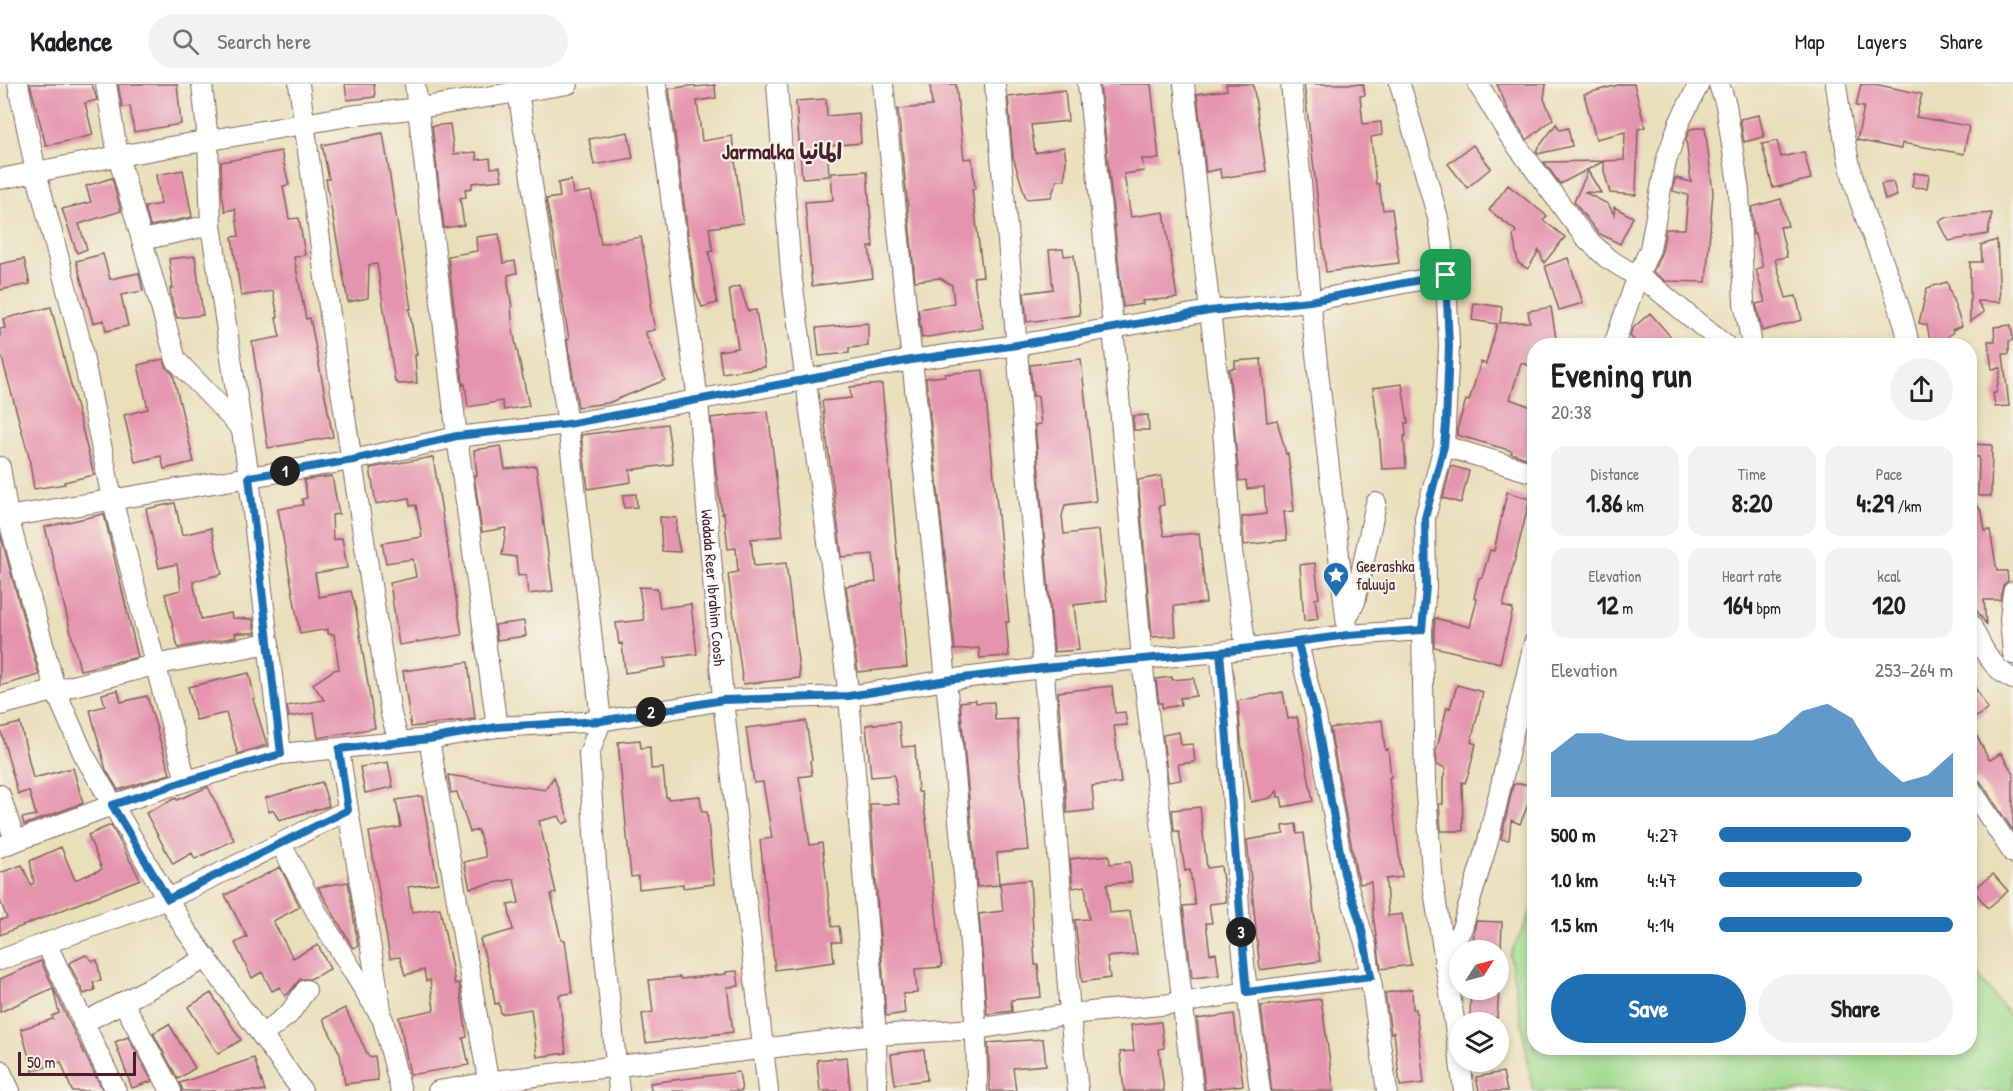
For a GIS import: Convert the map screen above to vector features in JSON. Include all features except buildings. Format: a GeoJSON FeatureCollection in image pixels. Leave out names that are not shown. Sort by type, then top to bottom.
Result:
{"type":"FeatureCollection","features":[{"type":"Feature","properties":{"kind":"street"},"geometry":{"type":"LineString","coordinates":[[18,84],[36,172],[79,336],[112,499],[186,781]]}},
{"type":"Feature","properties":{"kind":"street"},"geometry":{"type":"LineString","coordinates":[[106,84],[118,156],[176,360],[241,428]]}},
{"type":"Feature","properties":{"kind":"street"},"geometry":{"type":"LineString","coordinates":[[202,84],[208,141],[211,225],[249,477],[281,754]]}},
{"type":"Feature","properties":{"kind":"street"},"geometry":{"type":"LineString","coordinates":[[299,84],[335,352],[391,714],[399,742]]}},
{"type":"Feature","properties":{"kind":"street"},"geometry":{"type":"LineString","coordinates":[[415,84],[457,436],[497,727]]}},
{"type":"Feature","properties":{"kind":"street"},"geometry":{"type":"LineString","coordinates":[[0,179],[349,116],[419,108],[518,88],[568,84]]}},
{"type":"Feature","properties":{"kind":"street","name":"Wadada Reer Ibrahim Coosh"},"geometry":{"type":"LineString","coordinates":[[656,84],[698,401],[723,700],[768,1091]]}},
{"type":"Feature","properties":{"kind":"street"},"geometry":{"type":"LineString","coordinates":[[777,84],[791,273],[849,696],[876,1035],[877,1091]]}},
{"type":"Feature","properties":{"kind":"street"},"geometry":{"type":"LineString","coordinates":[[883,84],[947,680],[977,1029],[977,1091]]}},
{"type":"Feature","properties":{"kind":"street"},"geometry":{"type":"LineString","coordinates":[[995,84],[1078,1091]]}},
{"type":"Feature","properties":{"kind":"street"},"geometry":{"type":"LineString","coordinates":[[1088,84],[1113,327],[1142,660],[1193,1091]]}},
{"type":"Feature","properties":{"kind":"street"},"geometry":{"type":"LineString","coordinates":[[1184,84],[1222,417],[1232,551],[1246,649]]}},
{"type":"Feature","properties":{"kind":"street"},"geometry":{"type":"LineString","coordinates":[[1291,84],[1310,301],[1347,628]]}},
{"type":"Feature","properties":{"kind":"street"},"geometry":{"type":"LineString","coordinates":[[1400,84],[1438,218],[1446,275],[1449,346],[1444,446],[1425,518],[1426,587],[1422,630],[1426,804],[1433,884],[1452,1012]]}},
{"type":"Feature","properties":{"kind":"street"},"geometry":{"type":"LineString","coordinates":[[1478,84],[1509,135],[1584,236],[1607,258],[1661,293],[1716,338]]}},
{"type":"Feature","properties":{"kind":"street"},"geometry":{"type":"LineString","coordinates":[[1616,338],[1637,278],[1650,249],[1666,161],[1679,123],[1699,84]]}},
{"type":"Feature","properties":{"kind":"street"},"geometry":{"type":"LineString","coordinates":[[1719,84],[1726,105],[1739,191],[1744,303],[1751,338]]}},
{"type":"Feature","properties":{"kind":"street"},"geometry":{"type":"LineString","coordinates":[[1836,84],[1848,162],[1864,212],[1897,298],[1907,338]]}},
{"type":"Feature","properties":{"kind":"street"},"geometry":{"type":"LineString","coordinates":[[518,88],[568,424],[601,721],[589,754],[597,880],[619,1091]]}},
{"type":"Feature","properties":{"kind":"street"},"geometry":{"type":"LineString","coordinates":[[142,240],[211,225]]}},
{"type":"Feature","properties":{"kind":"street"},"geometry":{"type":"LineString","coordinates":[[4,518],[353,460],[457,436],[568,424],[911,360],[1017,345],[1209,311],[1310,301],[1446,275]]}},
{"type":"Feature","properties":{"kind":"street"},"geometry":{"type":"LineString","coordinates":[[1444,446],[1527,471]]}},
{"type":"Feature","properties":{"kind":"street"},"geometry":{"type":"LineString","coordinates":[[0,467],[4,518],[56,692],[84,755],[185,928],[262,1035],[293,1089]]}},
{"type":"Feature","properties":{"kind":"street"},"geometry":{"type":"LineString","coordinates":[[1347,628],[1355,602],[1376,503]]}},
{"type":"Feature","properties":{"kind":"street"},"geometry":{"type":"LineString","coordinates":[[2013,592],[2010,619],[2013,654]]}},
{"type":"Feature","properties":{"kind":"street"},"geometry":{"type":"LineString","coordinates":[[0,795],[8,844],[112,805],[281,754],[429,739],[497,727],[601,721],[723,700],[849,696],[947,680],[1043,668],[1298,643],[1347,628],[1422,630]]}},
{"type":"Feature","properties":{"kind":"street"},"geometry":{"type":"LineString","coordinates":[[1977,636],[1998,670],[2013,679]]}},
{"type":"Feature","properties":{"kind":"street"},"geometry":{"type":"LineString","coordinates":[[0,705],[154,665],[269,643]]}},
{"type":"Feature","properties":{"kind":"street"},"geometry":{"type":"LineString","coordinates":[[1298,643],[1316,717],[1344,874],[1361,925],[1388,1091]]}},
{"type":"Feature","properties":{"kind":"street"},"geometry":{"type":"LineString","coordinates":[[1220,652],[1228,722],[1232,809],[1247,992],[1260,1091]]}},
{"type":"Feature","properties":{"kind":"street"},"geometry":{"type":"LineString","coordinates":[[1444,963],[1462,928],[1527,714]]}},
{"type":"Feature","properties":{"kind":"street"},"geometry":{"type":"LineString","coordinates":[[429,739],[489,1087]]}},
{"type":"Feature","properties":{"kind":"street"},"geometry":{"type":"LineString","coordinates":[[339,749],[383,1020],[401,1091]]}},
{"type":"Feature","properties":{"kind":"street"},"geometry":{"type":"LineString","coordinates":[[1977,799],[2013,853]]}},
{"type":"Feature","properties":{"kind":"street"},"geometry":{"type":"LineString","coordinates":[[0,960],[168,899],[348,810]]}},
{"type":"Feature","properties":{"kind":"street"},"geometry":{"type":"LineString","coordinates":[[281,844],[317,913],[383,1020]]}},
{"type":"Feature","properties":{"kind":"street"},"geometry":{"type":"LineString","coordinates":[[46,943],[116,1091]]}},
{"type":"Feature","properties":{"kind":"street"},"geometry":{"type":"LineString","coordinates":[[83,1023],[207,958]]}},
{"type":"Feature","properties":{"kind":"street"},"geometry":{"type":"LineString","coordinates":[[438,1091],[489,1087],[616,1066],[876,1035],[977,1029],[1070,1014],[1181,1003],[1371,976]]}},
{"type":"Feature","properties":{"kind":"street"},"geometry":{"type":"LineString","coordinates":[[262,1035],[289,1014],[306,990]]}},
{"type":"Feature","properties":{"kind":"street"},"geometry":{"type":"LineString","coordinates":[[123,1002],[171,1091]]}},
{"type":"Feature","properties":{"kind":"street"},"geometry":{"type":"LineString","coordinates":[[0,1070],[10,1091]]}},
{"type":"Feature","properties":{"kind":"street"},"geometry":{"type":"LineString","coordinates":[[1462,1072],[1464,1091]]}},
{"type":"Feature","properties":{"kind":"green space"},"geometry":{"type":"Polygon","coordinates":[[[1527,920],[1527,1055],[1977,1055],[1977,975],[2013,1020],[2013,1091],[1533,1091],[1510,955],[1527,920]]]}},
{"type":"Feature","properties":{"kind":"place","name":"Geerashka faluuja"},"geometry":{"type":"Point","coordinates":[1336,598]}},
{"type":"Feature","properties":{"kind":"district","name":"Jarmalka المانيا"},"geometry":{"type":"Point","coordinates":[782,151]}},
{"type":"Feature","properties":{"kind":"route"},"geometry":{"type":"LineString","coordinates":[[1446,275],[1310,301],[1209,311],[1017,345],[911,360],[568,424],[457,436],[353,460],[249,477],[281,754],[112,805],[168,899],[348,810],[339,749],[429,739],[497,727],[601,721],[723,700],[849,696],[947,680],[1043,668],[1298,643],[1316,717],[1344,874],[1361,925],[1371,976],[1247,992],[1235,855],[1228,722],[1220,652],[1298,643],[1348,635],[1422,630],[1426,587],[1425,518],[1444,446],[1446,424],[1449,346],[1446,275]]}}]}
